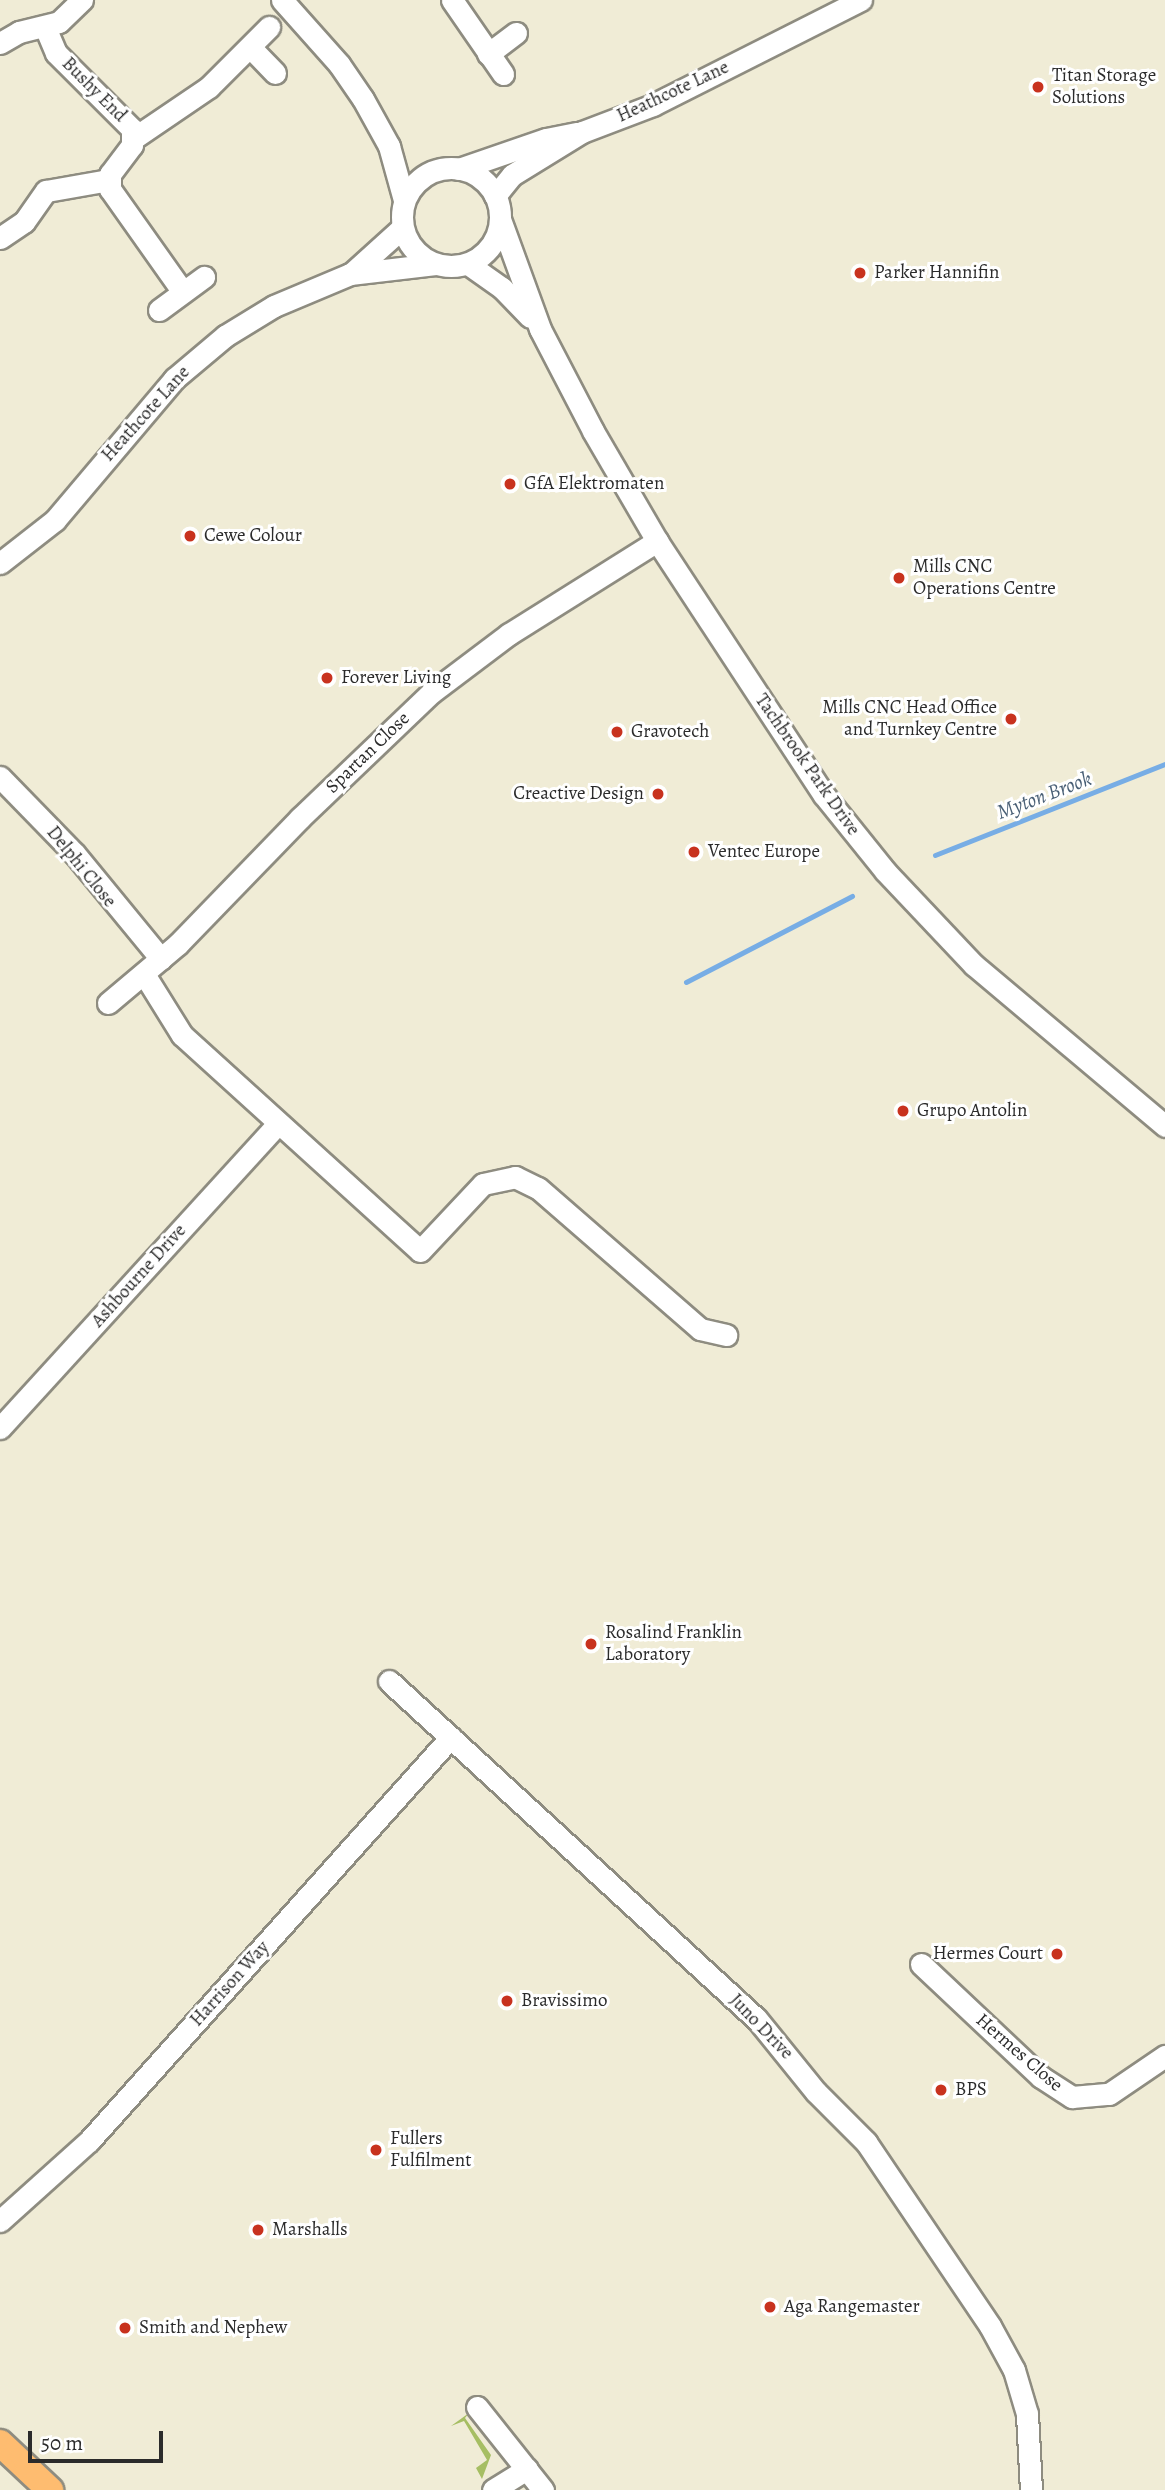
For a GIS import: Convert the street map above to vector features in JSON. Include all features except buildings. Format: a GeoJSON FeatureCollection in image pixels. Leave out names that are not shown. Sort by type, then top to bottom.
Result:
{"type":"FeatureCollection","features":[{"type":"Feature","properties":{"kind":"main road"},"geometry":{"type":"LineString","coordinates":[[0,2443],[50,2490]]}},
{"type":"Feature","properties":{"kind":"street"},"geometry":{"type":"LineString","coordinates":[[0,43],[19,32],[59,22],[82,0]]}},
{"type":"Feature","properties":{"kind":"street"},"geometry":{"type":"LineString","coordinates":[[282,0],[345,73],[389,146],[404,200],[402,228],[411,247],[435,264],[468,264],[489,249],[500,219],[495,195],[484,180],[459,169]]}},
{"type":"Feature","properties":{"kind":"street"},"geometry":{"type":"LineString","coordinates":[[452,0],[503,74]]}},
{"type":"Feature","properties":{"kind":"street","name":"Heathcote Lane"},"geometry":{"type":"LineString","coordinates":[[495,195],[512,175],[582,132],[653,105],[861,0]]}},
{"type":"Feature","properties":{"kind":"street","name":"Bushy End"},"geometry":{"type":"LineString","coordinates":[[45,27],[56,53],[128,124],[134,138],[109,180]]}},
{"type":"Feature","properties":{"kind":"street"},"geometry":{"type":"LineString","coordinates":[[134,138],[209,87],[269,27]]}},
{"type":"Feature","properties":{"kind":"street"},"geometry":{"type":"LineString","coordinates":[[488,54],[516,33]]}},
{"type":"Feature","properties":{"kind":"street"},"geometry":{"type":"LineString","coordinates":[[250,47],[275,73]]}},
{"type":"Feature","properties":{"kind":"street"},"geometry":{"type":"LineString","coordinates":[[404,200],[426,174],[459,169],[546,139],[582,132]]}},
{"type":"Feature","properties":{"kind":"street"},"geometry":{"type":"LineString","coordinates":[[389,146],[426,174]]}},
{"type":"Feature","properties":{"kind":"street"},"geometry":{"type":"LineString","coordinates":[[0,238],[24,222],[46,191],[109,180],[114,198],[183,292]]}},
{"type":"Feature","properties":{"kind":"street","name":"Tachbrook Park Drive"},"geometry":{"type":"LineString","coordinates":[[500,219],[540,330],[657,541],[801,761],[885,871],[1001,989],[1165,1126]]}},
{"type":"Feature","properties":{"kind":"street","name":"Heathcote Lane"},"geometry":{"type":"LineString","coordinates":[[350,274],[402,228]]}},
{"type":"Feature","properties":{"kind":"street","name":"Heathcote Lane"},"geometry":{"type":"LineString","coordinates":[[0,562],[55,520],[145,410],[202,355],[274,306],[350,274],[435,264]]}},
{"type":"Feature","properties":{"kind":"street","name":"Tachbrook Park Drive"},"geometry":{"type":"LineString","coordinates":[[468,264],[502,288],[540,330]]}},
{"type":"Feature","properties":{"kind":"street"},"geometry":{"type":"LineString","coordinates":[[159,310],[204,277]]}},
{"type":"Feature","properties":{"kind":"street","name":"Spartan Close"},"geometry":{"type":"LineString","coordinates":[[108,1003],[161,959],[432,692],[509,634],[657,541]]}},
{"type":"Feature","properties":{"kind":"street","name":"Delphi Close"},"geometry":{"type":"LineString","coordinates":[[0,777],[74,853],[161,959]]}},
{"type":"Feature","properties":{"kind":"street"},"geometry":{"type":"LineString","coordinates":[[144,974],[182,1035],[420,1251],[483,1184],[515,1177],[538,1188],[701,1329],[726,1335]]}},
{"type":"Feature","properties":{"kind":"street","name":"Ashbourne Drive"},"geometry":{"type":"LineString","coordinates":[[0,1429],[278,1124]]}},
{"type":"Feature","properties":{"kind":"street","name":"Juno Drive"},"geometry":{"type":"LineString","coordinates":[[389,1681],[756,2018],[816,2092],[866,2142],[990,2326],[1014,2370],[1027,2414],[1031,2490]]}},
{"type":"Feature","properties":{"kind":"street","name":"Harrison Way"},"geometry":{"type":"LineString","coordinates":[[0,2221],[89,2141],[451,1737]]}},
{"type":"Feature","properties":{"kind":"street","name":"Hermes Close"},"geometry":{"type":"LineString","coordinates":[[920,1964],[1041,2077],[1072,2097],[1109,2094],[1165,2056]]}},
{"type":"Feature","properties":{"kind":"street"},"geometry":{"type":"LineString","coordinates":[[477,2407],[543,2490]]}},
{"type":"Feature","properties":{"kind":"street"},"geometry":{"type":"LineString","coordinates":[[494,2490],[527,2469]]}},
{"type":"Feature","properties":{"kind":"green space"},"geometry":{"type":"Polygon","coordinates":[[[469,2413],[465,2418],[491,2455],[482,2479],[476,2468],[487,2460],[464,2421],[451,2426],[469,2413]]]}},
{"type":"Feature","properties":{"kind":"waterway","name":"Myton Brook"},"geometry":{"type":"LineString","coordinates":[[935,855],[1165,764]]}},
{"type":"Feature","properties":{"kind":"waterway","name":"Myton Brook"},"geometry":{"type":"LineString","coordinates":[[686,982],[852,896]]}},
{"type":"Feature","properties":{"kind":"place","name":"Titan Storage Solutions"},"geometry":{"type":"Point","coordinates":[1038,87]}},
{"type":"Feature","properties":{"kind":"place","name":"Parker Hannifin"},"geometry":{"type":"Point","coordinates":[860,273]}},
{"type":"Feature","properties":{"kind":"place","name":"GfA Elektromaten"},"geometry":{"type":"Point","coordinates":[510,484]}},
{"type":"Feature","properties":{"kind":"place","name":"Cewe Colour"},"geometry":{"type":"Point","coordinates":[190,536]}},
{"type":"Feature","properties":{"kind":"place","name":"Mills CNC Operations Centre"},"geometry":{"type":"Point","coordinates":[899,578]}},
{"type":"Feature","properties":{"kind":"place","name":"Forever Living"},"geometry":{"type":"Point","coordinates":[327,678]}},
{"type":"Feature","properties":{"kind":"place","name":"Mills CNC Head Office and Turnkey Centre"},"geometry":{"type":"Point","coordinates":[1011,719]}},
{"type":"Feature","properties":{"kind":"place","name":"Gravotech"},"geometry":{"type":"Point","coordinates":[617,732]}},
{"type":"Feature","properties":{"kind":"place","name":"Creactive Design"},"geometry":{"type":"Point","coordinates":[658,794]}},
{"type":"Feature","properties":{"kind":"place","name":"Ventec Europe"},"geometry":{"type":"Point","coordinates":[694,852]}},
{"type":"Feature","properties":{"kind":"place","name":"Grupo Antolin"},"geometry":{"type":"Point","coordinates":[903,1111]}},
{"type":"Feature","properties":{"kind":"place","name":"Rosalind Franklin Laboratory"},"geometry":{"type":"Point","coordinates":[591,1644]}},
{"type":"Feature","properties":{"kind":"place","name":"Hermes Court"},"geometry":{"type":"Point","coordinates":[1057,1954]}},
{"type":"Feature","properties":{"kind":"place","name":"Bravissimo"},"geometry":{"type":"Point","coordinates":[507,2001]}},
{"type":"Feature","properties":{"kind":"place","name":"BPS"},"geometry":{"type":"Point","coordinates":[941,2090]}},
{"type":"Feature","properties":{"kind":"place","name":"Fullers Fulfilment"},"geometry":{"type":"Point","coordinates":[376,2150]}},
{"type":"Feature","properties":{"kind":"place","name":"Marshalls"},"geometry":{"type":"Point","coordinates":[258,2230]}},
{"type":"Feature","properties":{"kind":"place","name":"Aga Rangemaster"},"geometry":{"type":"Point","coordinates":[770,2307]}},
{"type":"Feature","properties":{"kind":"place","name":"Smith and Nephew"},"geometry":{"type":"Point","coordinates":[125,2328]}}]}
